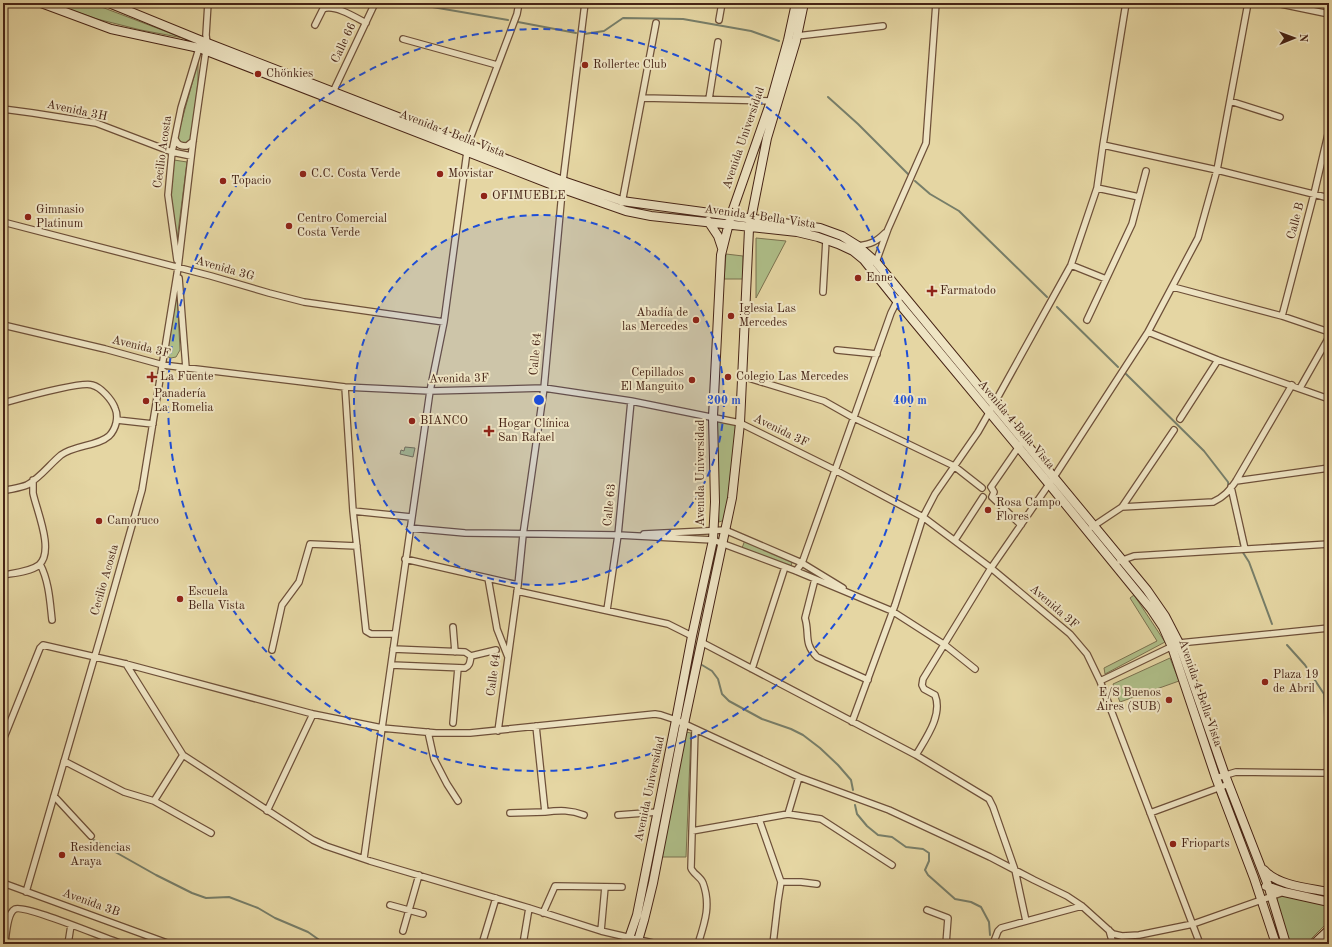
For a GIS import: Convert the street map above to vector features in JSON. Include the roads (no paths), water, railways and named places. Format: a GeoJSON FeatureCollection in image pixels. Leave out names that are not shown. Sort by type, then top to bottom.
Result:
{"type":"FeatureCollection","features":[{"type":"Feature","properties":{"kind":"street","name":"Avenida 4 Bella Vista"},"geometry":{"type":"LineString","coordinates":[[41,3],[111,29],[204,44],[333,92],[467,148]]}},
{"type":"Feature","properties":{"kind":"street","name":"Avenida 4 Bella Vista"},"geometry":{"type":"LineString","coordinates":[[109,3],[204,44],[467,148],[563,185],[651,216],[708,221],[751,218],[820,228],[842,236],[858,246],[876,262],[904,295],[1054,477],[1090,528],[1118,563],[1147,590],[1165,616],[1261,867],[1286,944]]}},
{"type":"Feature","properties":{"kind":"street"},"geometry":{"type":"LineString","coordinates":[[204,44],[208,3]]}},
{"type":"Feature","properties":{"kind":"street","name":"Calle 66"},"geometry":{"type":"LineString","coordinates":[[333,92],[375,3]]}},
{"type":"Feature","properties":{"kind":"street"},"geometry":{"type":"LineString","coordinates":[[364,858],[411,517],[430,391],[444,322],[467,148],[520,3]]}},
{"type":"Feature","properties":{"kind":"street","name":"Calle 64"},"geometry":{"type":"LineString","coordinates":[[498,731],[518,588],[523,535],[544,388],[563,185],[585,3]]}},
{"type":"Feature","properties":{"kind":"street"},"geometry":{"type":"LineString","coordinates":[[720,20],[722,3]]}},
{"type":"Feature","properties":{"kind":"street","name":"Avenida Universidad"},"geometry":{"type":"LineString","coordinates":[[638,942],[653,883],[680,722],[692,636],[713,540],[715,502],[713,417],[722,249],[730,220],[770,100],[788,40],[796,3]]}},
{"type":"Feature","properties":{"kind":"street","name":"Avenida Universidad"},"geometry":{"type":"LineString","coordinates":[[628,941],[637,915],[658,812],[701,642],[732,498],[740,423],[749,227],[767,138],[797,36],[804,3]]}},
{"type":"Feature","properties":{"kind":"street"},"geometry":{"type":"LineString","coordinates":[[876,262],[888,229],[926,143],[936,3]]}},
{"type":"Feature","properties":{"kind":"street"},"geometry":{"type":"LineString","coordinates":[[852,722],[892,612],[923,517],[935,494],[990,413],[1071,265],[1097,188],[1126,3]]}},
{"type":"Feature","properties":{"kind":"street"},"geometry":{"type":"LineString","coordinates":[[916,755],[930,733],[938,705],[935,695],[924,689],[922,685],[923,679],[992,568],[1054,477],[1148,332],[1198,238],[1217,170],[1248,3]]}},
{"type":"Feature","properties":{"kind":"street"},"geometry":{"type":"LineString","coordinates":[[1276,3],[1329,14]]}},
{"type":"Feature","properties":{"kind":"street"},"geometry":{"type":"LineString","coordinates":[[315,25],[323,9],[326,7],[333,8],[366,23]]}},
{"type":"Feature","properties":{"kind":"street"},"geometry":{"type":"LineString","coordinates":[[621,206],[643,98],[656,23]]}},
{"type":"Feature","properties":{"kind":"street"},"geometry":{"type":"LineString","coordinates":[[797,36],[883,26]]}},
{"type":"Feature","properties":{"kind":"street"},"geometry":{"type":"LineString","coordinates":[[403,39],[497,65]]}},
{"type":"Feature","properties":{"kind":"street"},"geometry":{"type":"LineString","coordinates":[[709,99],[718,42]]}},
{"type":"Feature","properties":{"kind":"street","name":"Cecilio Acosta"},"geometry":{"type":"LineString","coordinates":[[178,268],[168,195],[172,152],[181,108],[204,44]]}},
{"type":"Feature","properties":{"kind":"street","name":"Cecilio Acosta"},"geometry":{"type":"LineString","coordinates":[[26,892],[142,490],[178,268],[204,44]]}},
{"type":"Feature","properties":{"kind":"street"},"geometry":{"type":"LineString","coordinates":[[643,98],[770,100]]}},
{"type":"Feature","properties":{"kind":"street"},"geometry":{"type":"LineString","coordinates":[[1230,101],[1280,117]]}},
{"type":"Feature","properties":{"kind":"street","name":"Avenida 3H"},"geometry":{"type":"LineString","coordinates":[[3,109],[96,123],[172,152],[191,156]]}},
{"type":"Feature","properties":{"kind":"street","name":"Calle B"},"geometry":{"type":"LineString","coordinates":[[1282,316],[1329,130]]}},
{"type":"Feature","properties":{"kind":"street"},"geometry":{"type":"LineString","coordinates":[[175,139],[177,144],[181,146],[186,146],[193,141]]}},
{"type":"Feature","properties":{"kind":"street"},"geometry":{"type":"LineString","coordinates":[[1103,145],[1217,170],[1329,198]]}},
{"type":"Feature","properties":{"kind":"street"},"geometry":{"type":"LineString","coordinates":[[1086,320],[1132,224],[1146,171]]}},
{"type":"Feature","properties":{"kind":"street"},"geometry":{"type":"LineString","coordinates":[[1097,188],[1139,197]]}},
{"type":"Feature","properties":{"kind":"street","name":"Avenida 4 Bella Vista"},"geometry":{"type":"LineString","coordinates":[[621,206],[730,220],[749,227],[797,232],[818,237],[853,251],[864,260],[1049,484],[1090,528]]}},
{"type":"Feature","properties":{"kind":"street"},"geometry":{"type":"LineString","coordinates":[[708,221],[718,236],[722,249]]}},
{"type":"Feature","properties":{"kind":"street","name":"Avenida 3G"},"geometry":{"type":"LineString","coordinates":[[3,222],[304,302],[444,322]]}},
{"type":"Feature","properties":{"kind":"street"},"geometry":{"type":"LineString","coordinates":[[858,246],[868,245],[878,240],[888,229]]}},
{"type":"Feature","properties":{"kind":"street"},"geometry":{"type":"LineString","coordinates":[[823,292],[826,240]]}},
{"type":"Feature","properties":{"kind":"street"},"geometry":{"type":"LineString","coordinates":[[1071,265],[1106,279]]}},
{"type":"Feature","properties":{"kind":"street"},"geometry":{"type":"LineString","coordinates":[[178,268],[186,368]]}},
{"type":"Feature","properties":{"kind":"street"},"geometry":{"type":"LineString","coordinates":[[1173,287],[1282,316],[1329,332]]}},
{"type":"Feature","properties":{"kind":"street"},"geometry":{"type":"LineString","coordinates":[[796,572],[802,563],[891,313],[897,301],[904,295]]}},
{"type":"Feature","properties":{"kind":"street","name":"Avenida 3F"},"geometry":{"type":"LineString","coordinates":[[3,325],[105,349],[162,365],[186,368],[345,387],[430,391],[544,388],[631,401],[740,423],[835,470],[923,517],[992,568],[1070,634],[1087,654],[1100,681],[1200,944]]}},
{"type":"Feature","properties":{"kind":"street"},"geometry":{"type":"LineString","coordinates":[[1148,332],[1218,360],[1329,399]]}},
{"type":"Feature","properties":{"kind":"street"},"geometry":{"type":"LineString","coordinates":[[1300,388],[1329,337]]}},
{"type":"Feature","properties":{"kind":"street"},"geometry":{"type":"LineString","coordinates":[[837,350],[877,354]]}},
{"type":"Feature","properties":{"kind":"street"},"geometry":{"type":"LineString","coordinates":[[943,357],[950,351]]}},
{"type":"Feature","properties":{"kind":"street"},"geometry":{"type":"LineString","coordinates":[[1180,419],[1218,360]]}},
{"type":"Feature","properties":{"kind":"street"},"geometry":{"type":"LineString","coordinates":[[742,376],[824,401],[854,418],[954,466],[982,488]]}},
{"type":"Feature","properties":{"kind":"street"},"geometry":{"type":"LineString","coordinates":[[3,403],[77,385],[92,384],[112,401],[116,411],[117,420],[114,429],[109,436],[102,440],[73,448],[62,455],[26,485],[3,491]]}},
{"type":"Feature","properties":{"kind":"street"},"geometry":{"type":"LineString","coordinates":[[1122,507],[1213,502],[1224,496],[1236,481],[1292,385]]}},
{"type":"Feature","properties":{"kind":"street"},"geometry":{"type":"LineString","coordinates":[[345,387],[353,511],[366,631],[371,634],[395,634]]}},
{"type":"Feature","properties":{"kind":"street","name":"Calle 63"},"geometry":{"type":"LineString","coordinates":[[607,610],[618,535],[631,401]]}},
{"type":"Feature","properties":{"kind":"street"},"geometry":{"type":"LineString","coordinates":[[117,420],[153,424]]}},
{"type":"Feature","properties":{"kind":"street"},"geometry":{"type":"LineString","coordinates":[[1090,528],[1122,507],[1174,430]]}},
{"type":"Feature","properties":{"kind":"street"},"geometry":{"type":"LineString","coordinates":[[982,488],[991,486],[1024,440]]}},
{"type":"Feature","properties":{"kind":"street"},"geometry":{"type":"LineString","coordinates":[[1236,481],[1329,468]]}},
{"type":"Feature","properties":{"kind":"street"},"geometry":{"type":"LineString","coordinates":[[3,575],[32,569],[40,564],[44,556],[46,548],[40,513],[34,493],[33,480]]}},
{"type":"Feature","properties":{"kind":"street"},"geometry":{"type":"LineString","coordinates":[[991,486],[994,492],[992,497]]}},
{"type":"Feature","properties":{"kind":"street"},"geometry":{"type":"LineString","coordinates":[[982,488],[981,495],[983,498]]}},
{"type":"Feature","properties":{"kind":"street"},"geometry":{"type":"LineString","coordinates":[[1231,488],[1245,549]]}},
{"type":"Feature","properties":{"kind":"street"},"geometry":{"type":"LineString","coordinates":[[992,497],[1021,525]]}},
{"type":"Feature","properties":{"kind":"street"},"geometry":{"type":"LineString","coordinates":[[983,498],[989,499],[992,497]]}},
{"type":"Feature","properties":{"kind":"street"},"geometry":{"type":"LineString","coordinates":[[954,540],[983,498]]}},
{"type":"Feature","properties":{"kind":"street"},"geometry":{"type":"LineString","coordinates":[[353,511],[411,517]]}},
{"type":"Feature","properties":{"kind":"street"},"geometry":{"type":"LineString","coordinates":[[410,528],[465,533],[523,535],[618,535],[713,540],[815,579],[892,612],[945,645],[975,669]]}},
{"type":"Feature","properties":{"kind":"street"},"geometry":{"type":"LineString","coordinates":[[618,535],[714,529],[725,530],[802,563],[859,597]]}},
{"type":"Feature","properties":{"kind":"street"},"geometry":{"type":"LineString","coordinates":[[272,650],[282,605],[299,582],[310,544],[357,546]]}},
{"type":"Feature","properties":{"kind":"street"},"geometry":{"type":"LineString","coordinates":[[1118,563],[1134,556],[1329,544]]}},
{"type":"Feature","properties":{"kind":"street"},"geometry":{"type":"LineString","coordinates":[[405,559],[488,578],[518,588],[668,624],[692,636]]}},
{"type":"Feature","properties":{"kind":"street"},"geometry":{"type":"LineString","coordinates":[[40,564],[47,584],[52,620]]}},
{"type":"Feature","properties":{"kind":"street"},"geometry":{"type":"LineString","coordinates":[[752,669],[785,567]]}},
{"type":"Feature","properties":{"kind":"street"},"geometry":{"type":"LineString","coordinates":[[488,578],[497,629],[508,657]]}},
{"type":"Feature","properties":{"kind":"street"},"geometry":{"type":"LineString","coordinates":[[815,579],[805,618],[807,624],[806,639],[811,652],[816,657],[868,680]]}},
{"type":"Feature","properties":{"kind":"street"},"geometry":{"type":"LineString","coordinates":[[453,627],[455,652]]}},
{"type":"Feature","properties":{"kind":"street"},"geometry":{"type":"LineString","coordinates":[[1100,681],[1176,645],[1329,628]]}},
{"type":"Feature","properties":{"kind":"street"},"geometry":{"type":"LineString","coordinates":[[701,642],[916,755],[989,799],[1014,870],[1026,921]]}},
{"type":"Feature","properties":{"kind":"street"},"geometry":{"type":"LineString","coordinates":[[3,740],[40,648],[43,645],[126,664],[313,714],[382,728],[428,732],[470,733],[655,714],[680,722],[799,777],[889,810],[990,857],[1067,896],[1082,906],[1113,934],[1122,936],[1139,935],[1193,924],[1261,899],[1270,892],[1284,892],[1329,902]]}},
{"type":"Feature","properties":{"kind":"street","name":"Avenida 4 Bella Vista"},"geometry":{"type":"LineString","coordinates":[[1176,645],[1216,778],[1254,878],[1274,942]]}},
{"type":"Feature","properties":{"kind":"street"},"geometry":{"type":"LineString","coordinates":[[393,649],[466,652],[471,656]]}},
{"type":"Feature","properties":{"kind":"street"},"geometry":{"type":"LineString","coordinates":[[471,656],[496,650]]}},
{"type":"Feature","properties":{"kind":"street"},"geometry":{"type":"LineString","coordinates":[[391,665],[465,668],[470,664],[471,656]]}},
{"type":"Feature","properties":{"kind":"street"},"geometry":{"type":"LineString","coordinates":[[126,664],[183,755],[313,840],[326,846],[529,908],[628,941],[657,944]]}},
{"type":"Feature","properties":{"kind":"street"},"geometry":{"type":"LineString","coordinates":[[453,722],[458,668]]}},
{"type":"Feature","properties":{"kind":"street"},"geometry":{"type":"LineString","coordinates":[[267,811],[313,714]]}},
{"type":"Feature","properties":{"kind":"street"},"geometry":{"type":"LineString","coordinates":[[536,726],[545,812]]}},
{"type":"Feature","properties":{"kind":"street"},"geometry":{"type":"LineString","coordinates":[[695,729],[691,868],[692,872],[698,876],[703,883],[707,907],[698,944]]}},
{"type":"Feature","properties":{"kind":"street"},"geometry":{"type":"LineString","coordinates":[[428,732],[434,759],[458,801]]}},
{"type":"Feature","properties":{"kind":"street"},"geometry":{"type":"LineString","coordinates":[[154,802],[183,755]]}},
{"type":"Feature","properties":{"kind":"street"},"geometry":{"type":"LineString","coordinates":[[64,761],[124,792],[154,802],[211,833]]}},
{"type":"Feature","properties":{"kind":"street"},"geometry":{"type":"LineString","coordinates":[[1216,778],[1236,772],[1324,773],[1329,771]]}},
{"type":"Feature","properties":{"kind":"street"},"geometry":{"type":"LineString","coordinates":[[788,814],[799,777]]}},
{"type":"Feature","properties":{"kind":"street"},"geometry":{"type":"LineString","coordinates":[[1150,813],[1228,784]]}},
{"type":"Feature","properties":{"kind":"street"},"geometry":{"type":"LineString","coordinates":[[54,796],[91,836]]}},
{"type":"Feature","properties":{"kind":"street"},"geometry":{"type":"LineString","coordinates":[[510,813],[562,810],[574,811],[584,815]]}},
{"type":"Feature","properties":{"kind":"street"},"geometry":{"type":"LineString","coordinates":[[618,816],[658,812]]}},
{"type":"Feature","properties":{"kind":"street"},"geometry":{"type":"LineString","coordinates":[[692,831],[788,814],[821,820],[892,865]]}},
{"type":"Feature","properties":{"kind":"street"},"geometry":{"type":"LineString","coordinates":[[759,819],[781,882],[774,944]]}},
{"type":"Feature","properties":{"kind":"street","name":"Avenida 4 Bella Vista"},"geometry":{"type":"LineString","coordinates":[[1261,867],[1269,877],[1279,881],[1329,892]]}},
{"type":"Feature","properties":{"kind":"street"},"geometry":{"type":"LineString","coordinates":[[403,930],[418,875]]}},
{"type":"Feature","properties":{"kind":"street"},"geometry":{"type":"LineString","coordinates":[[1254,878],[1270,892]]}},
{"type":"Feature","properties":{"kind":"street"},"geometry":{"type":"LineString","coordinates":[[781,882],[816,884]]}},
{"type":"Feature","properties":{"kind":"street","name":"Avenida 3B"},"geometry":{"type":"LineString","coordinates":[[3,883],[156,941],[170,944]]}},
{"type":"Feature","properties":{"kind":"street"},"geometry":{"type":"LineString","coordinates":[[544,913],[555,886],[622,887]]}},
{"type":"Feature","properties":{"kind":"street"},"geometry":{"type":"LineString","coordinates":[[601,931],[606,887]]}},
{"type":"Feature","properties":{"kind":"street"},"geometry":{"type":"LineString","coordinates":[[482,944],[496,898]]}},
{"type":"Feature","properties":{"kind":"street"},"geometry":{"type":"LineString","coordinates":[[390,905],[424,914]]}},
{"type":"Feature","properties":{"kind":"street"},"geometry":{"type":"LineString","coordinates":[[994,944],[998,929],[1082,906]]}},
{"type":"Feature","properties":{"kind":"street"},"geometry":{"type":"LineString","coordinates":[[5,944],[6,921],[15,909],[20,908],[36,912],[112,942],[123,944]]}},
{"type":"Feature","properties":{"kind":"street"},"geometry":{"type":"LineString","coordinates":[[523,944],[529,908]]}},
{"type":"Feature","properties":{"kind":"street"},"geometry":{"type":"LineString","coordinates":[[927,910],[948,918],[946,944]]}},
{"type":"Feature","properties":{"kind":"street"},"geometry":{"type":"LineString","coordinates":[[68,944],[71,925]]}},
{"type":"Feature","properties":{"kind":"street"},"geometry":{"type":"LineString","coordinates":[[1108,930],[1113,944]]}},
{"type":"Feature","properties":{"kind":"street"},"geometry":{"type":"LineString","coordinates":[[1314,944],[1329,930]]}},
{"type":"Feature","properties":{"kind":"street"},"geometry":{"type":"LineString","coordinates":[[1325,944],[1329,940]]}},
{"type":"Feature","properties":{"kind":"waterway"},"geometry":{"type":"LineString","coordinates":[[409,3],[508,20]]}},
{"type":"Feature","properties":{"kind":"waterway"},"geometry":{"type":"LineString","coordinates":[[584,34],[604,31],[623,18],[683,19],[751,31],[779,41]]}},
{"type":"Feature","properties":{"kind":"waterway"},"geometry":{"type":"LineString","coordinates":[[518,22],[576,33]]}},
{"type":"Feature","properties":{"kind":"waterway"},"geometry":{"type":"LineString","coordinates":[[828,97],[858,124],[908,174]]}},
{"type":"Feature","properties":{"kind":"waterway"},"geometry":{"type":"LineString","coordinates":[[915,181],[930,194],[959,211],[1047,297]]}},
{"type":"Feature","properties":{"kind":"waterway"},"geometry":{"type":"LineString","coordinates":[[1057,307],[1118,367]]}},
{"type":"Feature","properties":{"kind":"waterway"},"geometry":{"type":"LineString","coordinates":[[1125,373],[1204,451],[1228,482],[1229,488]]}},
{"type":"Feature","properties":{"kind":"waterway"},"geometry":{"type":"LineString","coordinates":[[1236,520],[1242,551],[1249,562],[1272,624]]}},
{"type":"Feature","properties":{"kind":"waterway"},"geometry":{"type":"LineString","coordinates":[[1287,645],[1305,665],[1324,694],[1327,766]]}},
{"type":"Feature","properties":{"kind":"waterway"},"geometry":{"type":"LineString","coordinates":[[702,665],[712,671],[718,679],[722,694],[729,701],[762,719],[791,729],[803,735],[820,748],[851,780],[853,790]]}},
{"type":"Feature","properties":{"kind":"waterway"},"geometry":{"type":"LineString","coordinates":[[1328,779],[1329,784]]}},
{"type":"Feature","properties":{"kind":"waterway"},"geometry":{"type":"LineString","coordinates":[[855,805],[857,814],[867,826],[878,835],[892,837],[906,847],[923,849],[929,853],[929,861],[925,870],[928,875],[955,899],[971,902],[981,907],[989,922],[990,935]]}},
{"type":"Feature","properties":{"kind":"waterway"},"geometry":{"type":"LineString","coordinates":[[94,840],[156,875],[192,893],[206,898],[229,897],[258,908],[275,918],[308,932],[325,944]]}},
{"type":"Feature","properties":{"kind":"waterway"},"geometry":{"type":"LineString","coordinates":[[348,944],[362,942],[368,944]]}},
{"type":"Feature","properties":{"kind":"place","name":"Rollertec Club"},"geometry":{"type":"Point","coordinates":[585,65]}},
{"type":"Feature","properties":{"kind":"place","name":"Chönkies"},"geometry":{"type":"Point","coordinates":[258,74]}},
{"type":"Feature","properties":{"kind":"place","name":"C.C. Costa Verde"},"geometry":{"type":"Point","coordinates":[303,174]}},
{"type":"Feature","properties":{"kind":"place","name":"Movistar"},"geometry":{"type":"Point","coordinates":[440,174]}},
{"type":"Feature","properties":{"kind":"place","name":"Topacio"},"geometry":{"type":"Point","coordinates":[223,181]}},
{"type":"Feature","properties":{"kind":"place","name":"OFIMUEBLE"},"geometry":{"type":"Point","coordinates":[484,196]}},
{"type":"Feature","properties":{"kind":"place","name":"Gimnasio Platinum"},"geometry":{"type":"Point","coordinates":[28,217]}},
{"type":"Feature","properties":{"kind":"place","name":"Centro Comercial Costa Verde"},"geometry":{"type":"Point","coordinates":[289,226]}},
{"type":"Feature","properties":{"kind":"place","name":"Enne"},"geometry":{"type":"Point","coordinates":[858,278]}},
{"type":"Feature","properties":{"kind":"place","name":"Farmatodo"},"geometry":{"type":"Point","coordinates":[932,291]}},
{"type":"Feature","properties":{"kind":"place","name":"Iglesia Las Mercedes"},"geometry":{"type":"Point","coordinates":[731,316]}},
{"type":"Feature","properties":{"kind":"place","name":"Abadía de las Mercedes"},"geometry":{"type":"Point","coordinates":[696,320]}},
{"type":"Feature","properties":{"kind":"place","name":"La Fuente"},"geometry":{"type":"Point","coordinates":[152,377]}},
{"type":"Feature","properties":{"kind":"place","name":"Colegio Las Mercedes"},"geometry":{"type":"Point","coordinates":[728,377]}},
{"type":"Feature","properties":{"kind":"place","name":"Cepillados El Manguito"},"geometry":{"type":"Point","coordinates":[692,380]}},
{"type":"Feature","properties":{"kind":"place","name":"Panadería La Romelia"},"geometry":{"type":"Point","coordinates":[146,401]}},
{"type":"Feature","properties":{"kind":"place","name":"BIANCO"},"geometry":{"type":"Point","coordinates":[412,421]}},
{"type":"Feature","properties":{"kind":"place","name":"Hogar Clínica San Rafael"},"geometry":{"type":"Point","coordinates":[489,431]}},
{"type":"Feature","properties":{"kind":"place","name":"Rosa Campo Flores"},"geometry":{"type":"Point","coordinates":[988,510]}},
{"type":"Feature","properties":{"kind":"place","name":"Camoruco"},"geometry":{"type":"Point","coordinates":[99,521]}},
{"type":"Feature","properties":{"kind":"place","name":"Escuela Bella Vista"},"geometry":{"type":"Point","coordinates":[180,599]}},
{"type":"Feature","properties":{"kind":"place","name":"Plaza 19 de Abril"},"geometry":{"type":"Point","coordinates":[1265,682]}},
{"type":"Feature","properties":{"kind":"place","name":"E/S Buenos Aires (SUB)"},"geometry":{"type":"Point","coordinates":[1169,700]}},
{"type":"Feature","properties":{"kind":"place","name":"Frioparts"},"geometry":{"type":"Point","coordinates":[1173,844]}},
{"type":"Feature","properties":{"kind":"place","name":"Residencias Araya"},"geometry":{"type":"Point","coordinates":[62,855]}}]}
